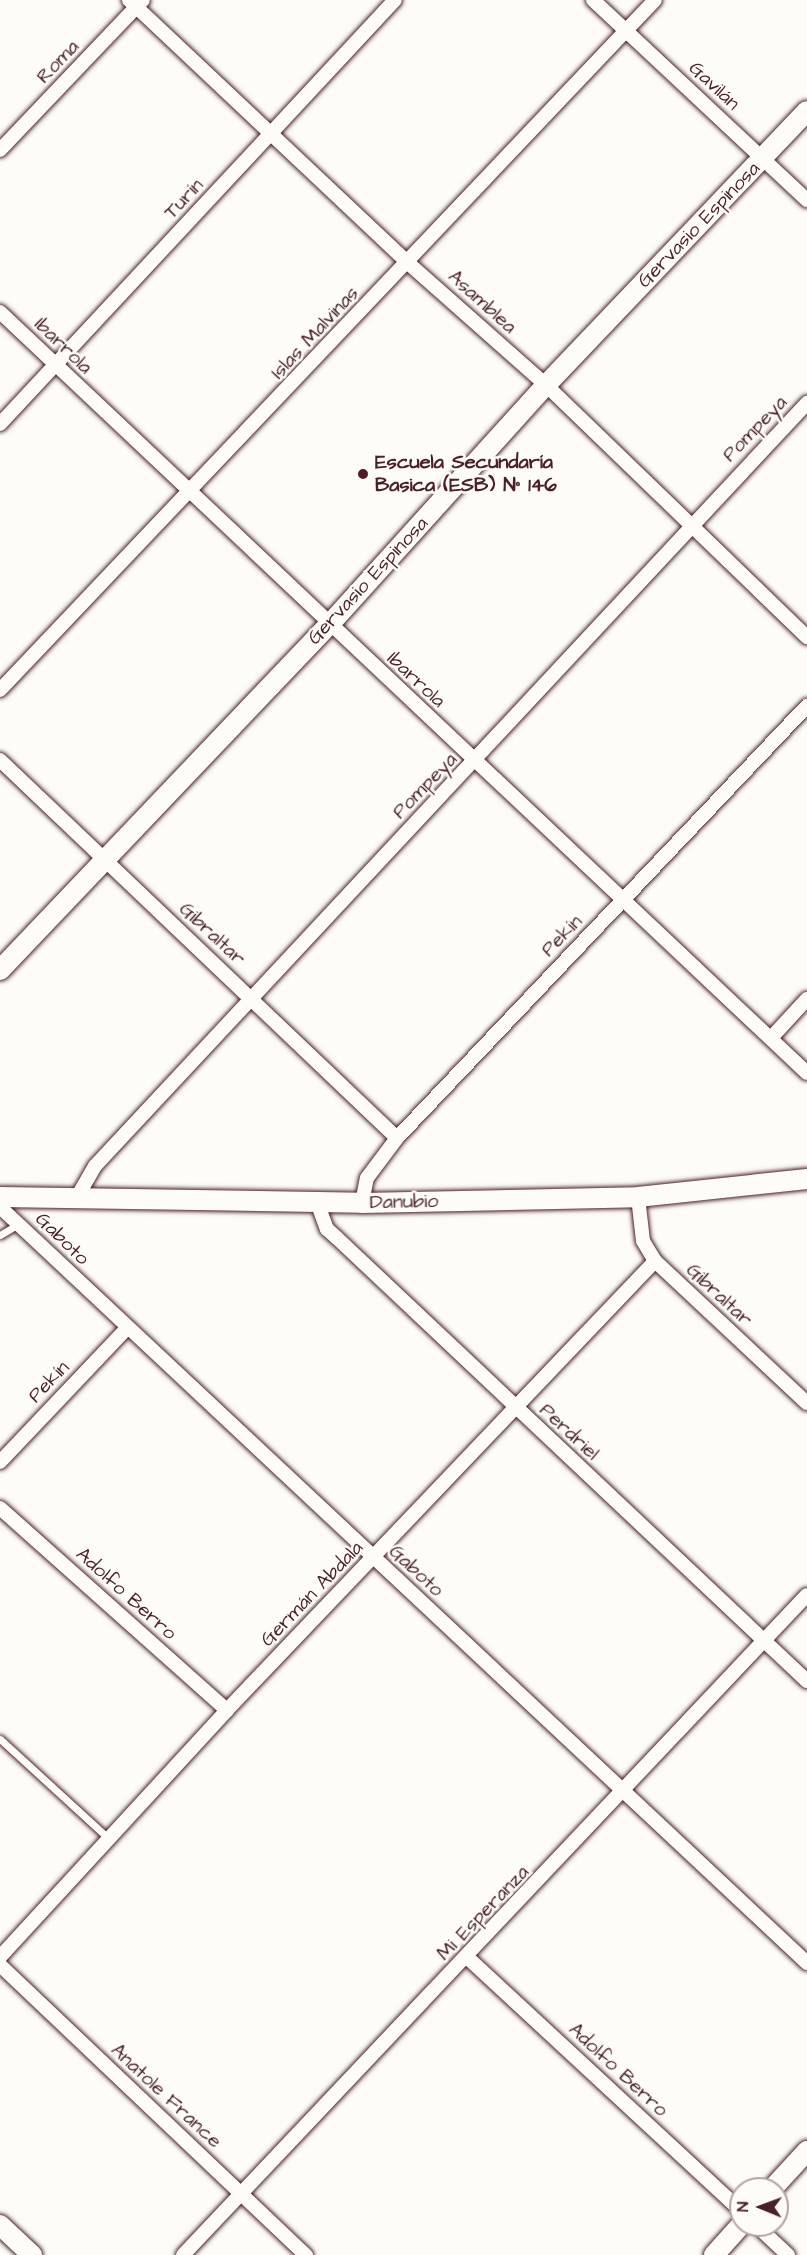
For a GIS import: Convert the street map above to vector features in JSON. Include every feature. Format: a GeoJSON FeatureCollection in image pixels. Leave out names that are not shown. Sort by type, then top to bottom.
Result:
{"type":"FeatureCollection","features":[{"type":"Feature","properties":{"kind":"street","name":"Turín"},"geometry":{"type":"LineString","coordinates":[[0,424],[395,0]]}},
{"type":"Feature","properties":{"kind":"street","name":"Gavilán"},"geometry":{"type":"LineString","coordinates":[[593,0],[807,200]]}},
{"type":"Feature","properties":{"kind":"street","name":"Islas Malvinas"},"geometry":{"type":"LineString","coordinates":[[0,690],[190,493],[655,0]]}},
{"type":"Feature","properties":{"kind":"street","name":"Asamblea"},"geometry":{"type":"LineString","coordinates":[[136,2],[271,135],[408,263],[546,385],[807,637]]}},
{"type":"Feature","properties":{"kind":"street","name":"Roma"},"geometry":{"type":"LineString","coordinates":[[0,150],[136,2]]}},
{"type":"Feature","properties":{"kind":"street","name":"Gervasio Espinosa"},"geometry":{"type":"LineString","coordinates":[[0,969],[329,625],[546,385],[807,111]]}},
{"type":"Feature","properties":{"kind":"street","name":"Ibarrola"},"geometry":{"type":"LineString","coordinates":[[0,312],[621,902],[807,1073]]}},
{"type":"Feature","properties":{"kind":"street","name":"Pompeya"},"geometry":{"type":"LineString","coordinates":[[76,1199],[95,1166],[251,997],[475,762],[692,524],[807,403]]}},
{"type":"Feature","properties":{"kind":"street","name":"Pekín"},"geometry":{"type":"LineString","coordinates":[[362,1203],[368,1178],[397,1138],[807,706]]}},
{"type":"Feature","properties":{"kind":"street","name":"Gibraltar"},"geometry":{"type":"LineString","coordinates":[[0,760],[397,1138]]}},
{"type":"Feature","properties":{"kind":"street"},"geometry":{"type":"LineString","coordinates":[[771,1038],[807,999]]}},
{"type":"Feature","properties":{"kind":"street","name":"Danubio"},"geometry":{"type":"LineString","coordinates":[[0,1197],[362,1203],[638,1197],[807,1179]]}},
{"type":"Feature","properties":{"kind":"street","name":"Gibraltar"},"geometry":{"type":"LineString","coordinates":[[638,1197],[643,1241],[655,1261],[807,1403]]}},
{"type":"Feature","properties":{"kind":"street","name":"Perdriel"},"geometry":{"type":"LineString","coordinates":[[318,1202],[327,1229],[807,1681]]}},
{"type":"Feature","properties":{"kind":"street","name":"Gaboto"},"geometry":{"type":"LineString","coordinates":[[0,1207],[126,1328],[807,1963]]}},
{"type":"Feature","properties":{"kind":"street","name":"Germán Abdala"},"geometry":{"type":"LineString","coordinates":[[0,1957],[227,1710],[375,1559],[655,1261]]}},
{"type":"Feature","properties":{"kind":"street","name":"Pekín"},"geometry":{"type":"LineString","coordinates":[[0,1462],[126,1328]]}},
{"type":"Feature","properties":{"kind":"street","name":"Adolfo Berro"},"geometry":{"type":"LineString","coordinates":[[0,1508],[227,1710]]}},
{"type":"Feature","properties":{"kind":"street","name":"Mi Esperanza"},"geometry":{"type":"LineString","coordinates":[[183,2255],[624,1793],[807,1595]]}},
{"type":"Feature","properties":{"kind":"street","name":"Adolfo Berro"},"geometry":{"type":"LineString","coordinates":[[468,1958],[729,2200]]}},
{"type":"Feature","properties":{"kind":"street","name":"Anatole France"},"geometry":{"type":"LineString","coordinates":[[0,1965],[306,2255]]}},
{"type":"Feature","properties":{"kind":"street"},"geometry":{"type":"LineString","coordinates":[[783,2177],[807,2151]]}},
{"type":"Feature","properties":{"kind":"street"},"geometry":{"type":"LineString","coordinates":[[0,2225],[32,2255]]}},
{"type":"Feature","properties":{"kind":"street"},"geometry":{"type":"LineString","coordinates":[[714,2255],[730,2237]]}},
{"type":"Feature","properties":{"kind":"street"},"geometry":{"type":"LineString","coordinates":[[769,2237],[788,2255]]}},
{"type":"Feature","properties":{"kind":"lane"},"geometry":{"type":"LineString","coordinates":[[0,1235],[18,1224]]}},
{"type":"Feature","properties":{"kind":"lane"},"geometry":{"type":"LineString","coordinates":[[0,1739],[108,1838]]}},
{"type":"Feature","properties":{"kind":"place","name":"Escuela Secundaría Basica (ESB) N° 146"},"geometry":{"type":"Point","coordinates":[363,474]}}]}
